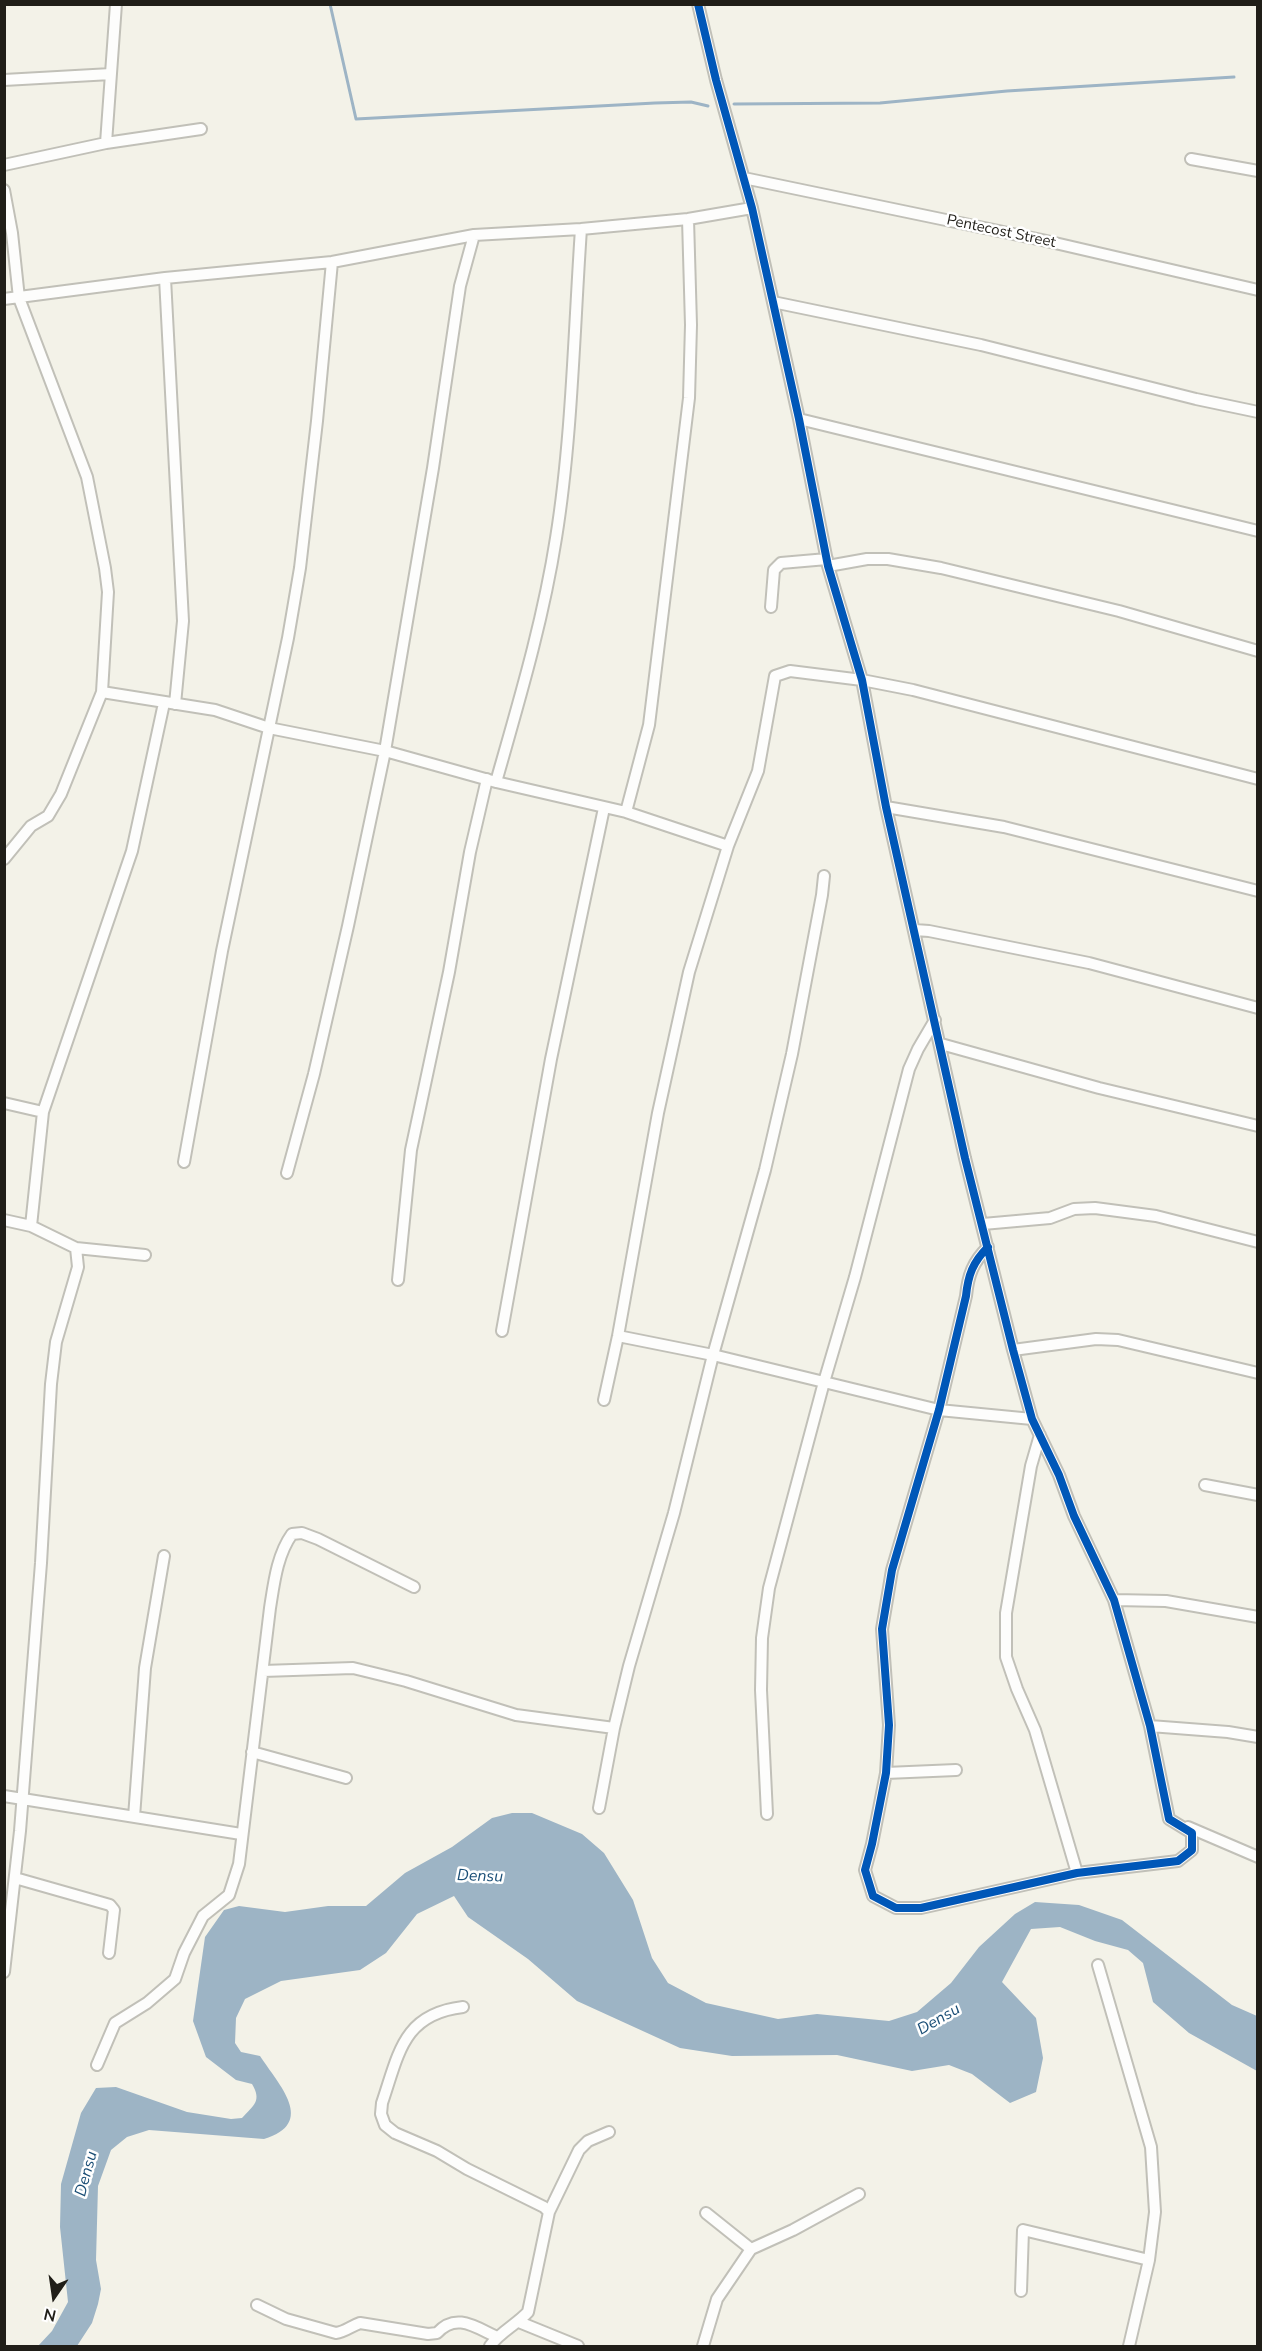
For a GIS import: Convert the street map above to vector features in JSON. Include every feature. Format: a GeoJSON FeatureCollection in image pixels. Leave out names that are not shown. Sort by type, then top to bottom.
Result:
{"type":"FeatureCollection","features":[{"type":"Feature","properties":{"kind":"street"},"geometry":{"type":"LineString","coordinates":[[106,143],[116,4]]}},
{"type":"Feature","properties":{"kind":"street"},"geometry":{"type":"LineString","coordinates":[[698,4],[716,80],[752,208],[799,419],[827,562],[862,680],[886,807],[965,1158],[988,1247],[1013,1350],[1032,1419],[1114,1600],[1150,1726],[1168,1819],[1192,1833],[1192,1850],[1178,1861],[1077,1874],[921,1908],[896,1908],[873,1896],[865,1870],[886,1773],[889,1725],[882,1629],[892,1570],[939,1410],[971,1270],[976,1259],[988,1247]]}},
{"type":"Feature","properties":{"kind":"street"},"geometry":{"type":"LineString","coordinates":[[4,80],[111,74]]}},
{"type":"Feature","properties":{"kind":"street"},"geometry":{"type":"LineString","coordinates":[[4,165],[106,143],[201,129]]}},
{"type":"Feature","properties":{"kind":"street"},"geometry":{"type":"LineString","coordinates":[[1191,159],[1257,171]]}},
{"type":"Feature","properties":{"kind":"street","name":"Pentecost Street"},"geometry":{"type":"LineString","coordinates":[[744,178],[1042,240],[1257,290]]}},
{"type":"Feature","properties":{"kind":"street"},"geometry":{"type":"LineString","coordinates":[[4,190],[12,233],[19,298],[89,488],[108,592],[102,692],[61,794],[48,816],[31,826],[4,859]]}},
{"type":"Feature","properties":{"kind":"street"},"geometry":{"type":"LineString","coordinates":[[4,299],[165,278],[332,262],[474,235],[580,229],[688,219],[752,208]]}},
{"type":"Feature","properties":{"kind":"street"},"geometry":{"type":"LineString","coordinates":[[626,812],[649,725],[689,398],[692,325],[688,219]]}},
{"type":"Feature","properties":{"kind":"street"},"geometry":{"type":"LineString","coordinates":[[398,1280],[411,1149],[449,972],[470,852],[540,628],[557,535],[567,433],[580,229]]}},
{"type":"Feature","properties":{"kind":"street"},"geometry":{"type":"LineString","coordinates":[[287,1173],[314,1074],[385,751],[433,468],[460,286],[474,235]]}},
{"type":"Feature","properties":{"kind":"street"},"geometry":{"type":"LineString","coordinates":[[184,1162],[222,951],[285,658],[300,568],[332,262]]}},
{"type":"Feature","properties":{"kind":"street"},"geometry":{"type":"LineString","coordinates":[[30,1226],[43,1112],[132,851],[170,704],[183,621],[165,278]]}},
{"type":"Feature","properties":{"kind":"street"},"geometry":{"type":"LineString","coordinates":[[773,302],[981,345],[1257,412]]}},
{"type":"Feature","properties":{"kind":"street"},"geometry":{"type":"LineString","coordinates":[[799,419],[1257,531]]}},
{"type":"Feature","properties":{"kind":"street"},"geometry":{"type":"LineString","coordinates":[[771,607],[774,570],[781,563],[888,559],[941,568],[1119,611],[1257,651]]}},
{"type":"Feature","properties":{"kind":"street"},"geometry":{"type":"LineString","coordinates":[[604,1400],[618,1336],[658,1113],[689,972],[728,846],[758,771],[775,676],[790,671],[862,680],[921,692],[1257,779]]}},
{"type":"Feature","properties":{"kind":"street"},"geometry":{"type":"LineString","coordinates":[[102,692],[215,710],[269,728],[385,751],[492,780],[626,812],[728,846]]}},
{"type":"Feature","properties":{"kind":"street"},"geometry":{"type":"LineString","coordinates":[[886,807],[1004,827],[1257,891]]}},
{"type":"Feature","properties":{"kind":"street"},"geometry":{"type":"LineString","coordinates":[[502,1331],[551,1059],[604,808]]}},
{"type":"Feature","properties":{"kind":"street"},"geometry":{"type":"LineString","coordinates":[[599,1808],[628,1666],[674,1513],[713,1355],[768,1158],[801,1010],[824,876]]}},
{"type":"Feature","properties":{"kind":"street"},"geometry":{"type":"LineString","coordinates":[[915,930],[1089,963],[1257,1008]]}},
{"type":"Feature","properties":{"kind":"street"},"geometry":{"type":"LineString","coordinates":[[767,1814],[761,1690],[762,1638],[770,1588],[909,1069],[935,1020]]}},
{"type":"Feature","properties":{"kind":"street"},"geometry":{"type":"LineString","coordinates":[[941,1044],[1100,1088],[1257,1126]]}},
{"type":"Feature","properties":{"kind":"street"},"geometry":{"type":"LineString","coordinates":[[4,1103],[43,1112]]}},
{"type":"Feature","properties":{"kind":"street"},"geometry":{"type":"LineString","coordinates":[[982,1224],[1050,1218],[1074,1209],[1095,1208],[1188,1223],[1257,1242]]}},
{"type":"Feature","properties":{"kind":"street"},"geometry":{"type":"LineString","coordinates":[[4,1220],[30,1226],[76,1248],[145,1255]]}},
{"type":"Feature","properties":{"kind":"street"},"geometry":{"type":"LineString","coordinates":[[4,1972],[15,1878],[41,1563],[51,1384],[56,1342],[78,1267],[76,1248]]}},
{"type":"Feature","properties":{"kind":"street"},"geometry":{"type":"LineString","coordinates":[[618,1336],[713,1355],[939,1410],[1032,1419]]}},
{"type":"Feature","properties":{"kind":"street"},"geometry":{"type":"LineString","coordinates":[[1013,1350],[1096,1339],[1118,1340],[1257,1373]]}},
{"type":"Feature","properties":{"kind":"street"},"geometry":{"type":"LineString","coordinates":[[1040,1436],[1031,1466],[1006,1613],[1005,1657],[1035,1730],[1077,1874]]}},
{"type":"Feature","properties":{"kind":"street"},"geometry":{"type":"LineString","coordinates":[[1205,1485],[1257,1495]]}},
{"type":"Feature","properties":{"kind":"street"},"geometry":{"type":"LineString","coordinates":[[97,2065],[115,2023],[147,2003],[175,1979],[184,1953],[203,1916],[229,1895],[239,1864],[241,1834],[276,1574],[282,1551],[292,1534],[302,1533],[318,1539],[414,1587]]}},
{"type":"Feature","properties":{"kind":"street"},"geometry":{"type":"LineString","coordinates":[[134,1817],[145,1668],[164,1556]]}},
{"type":"Feature","properties":{"kind":"street"},"geometry":{"type":"LineString","coordinates":[[1114,1600],[1166,1601],[1257,1617]]}},
{"type":"Feature","properties":{"kind":"street"},"geometry":{"type":"LineString","coordinates":[[263,1671],[353,1668],[406,1681],[516,1715],[614,1728]]}},
{"type":"Feature","properties":{"kind":"street"},"geometry":{"type":"LineString","coordinates":[[1150,1726],[1228,1732],[1257,1737]]}},
{"type":"Feature","properties":{"kind":"street"},"geometry":{"type":"LineString","coordinates":[[252,1752],[346,1778]]}},
{"type":"Feature","properties":{"kind":"street"},"geometry":{"type":"LineString","coordinates":[[886,1773],[956,1770]]}},
{"type":"Feature","properties":{"kind":"street"},"geometry":{"type":"LineString","coordinates":[[4,1796],[241,1834]]}},
{"type":"Feature","properties":{"kind":"street"},"geometry":{"type":"LineString","coordinates":[[1168,1819],[1257,1857]]}},
{"type":"Feature","properties":{"kind":"street"},"geometry":{"type":"LineString","coordinates":[[15,1878],[110,1905],[114,1910],[109,1953]]}},
{"type":"Feature","properties":{"kind":"street"},"geometry":{"type":"LineString","coordinates":[[1098,1965],[1151,2147],[1155,2212],[1149,2260],[1129,2346]]}},
{"type":"Feature","properties":{"kind":"street"},"geometry":{"type":"LineString","coordinates":[[463,2007],[443,2009],[434,2013],[410,2032],[388,2086],[381,2114],[386,2125],[395,2133],[437,2151],[467,2169],[544,2207],[549,2212]]}},
{"type":"Feature","properties":{"kind":"street"},"geometry":{"type":"LineString","coordinates":[[490,2346],[497,2337],[519,2322],[528,2312],[549,2212],[579,2150],[588,2141],[609,2132]]}},
{"type":"Feature","properties":{"kind":"street"},"geometry":{"type":"LineString","coordinates":[[703,2346],[717,2299],[751,2249],[793,2230],[859,2194]]}},
{"type":"Feature","properties":{"kind":"street"},"geometry":{"type":"LineString","coordinates":[[706,2213],[751,2249]]}},
{"type":"Feature","properties":{"kind":"street"},"geometry":{"type":"LineString","coordinates":[[1021,2291],[1023,2230],[1149,2260]]}},
{"type":"Feature","properties":{"kind":"street"},"geometry":{"type":"LineString","coordinates":[[257,2305],[286,2319],[336,2333],[360,2323],[428,2334],[437,2333],[444,2324],[462,2322],[497,2337]]}},
{"type":"Feature","properties":{"kind":"street"},"geometry":{"type":"LineString","coordinates":[[519,2322],[578,2346]]}},
{"type":"Feature","properties":{"kind":"water","name":"Densu"},"geometry":{"type":"Polygon","coordinates":[[[512,1813],[532,1813],[582,1834],[604,1853],[633,1900],[652,1958],[668,1983],[706,2003],[778,2019],[817,2014],[889,2021],[917,2012],[951,1983],[979,1947],[1015,1914],[1035,1902],[1079,1905],[1122,1920],[1232,2005],[1257,2016],[1257,2071],[1189,2033],[1153,2002],[1143,1963],[1128,1950],[1095,1941],[1060,1927],[1031,1929],[1002,1982],[1036,2018],[1043,2058],[1036,2092],[1010,2103],[972,2074],[949,2065],[912,2071],[837,2055],[732,2056],[680,2048],[577,2001],[528,1959],[468,1917],[454,1896],[417,1914],[386,1953],[360,1970],[281,1981],[245,1999],[236,2018],[235,2043],[241,2052],[260,2056],[284,2091],[291,2113],[288,2123],[280,2132],[264,2139],[149,2130],[127,2137],[111,2150],[98,2186],[96,2260],[101,2289],[92,2323],[77,2346],[38,2346],[52,2331],[68,2302],[60,2227],[61,2184],[81,2113],[96,2088],[116,2087],[187,2112],[231,2119],[242,2118],[255,2102],[256,2095],[252,2084],[236,2080],[206,2057],[193,2021],[205,1937],[224,1910],[239,1906],[285,1912],[328,1906],[366,1906],[405,1873],[452,1847],[492,1818],[512,1813]]]}},
{"type":"Feature","properties":{"kind":"waterway"},"geometry":{"type":"LineString","coordinates":[[330,4],[356,119],[655,103],[691,102],[708,106]]}},
{"type":"Feature","properties":{"kind":"waterway"},"geometry":{"type":"LineString","coordinates":[[734,104],[880,103],[1007,91],[1234,77]]}},
{"type":"Feature","properties":{"kind":"cycle path"},"geometry":{"type":"LineString","coordinates":[[698,4],[716,80],[752,208],[799,419],[828,566],[862,680],[886,807],[965,1158],[1013,1350],[1032,1419],[1114,1600],[1150,1726],[1169,1819],[1192,1833],[1192,1850],[1178,1861],[1077,1873],[921,1908],[896,1908],[873,1896],[865,1870],[886,1773],[889,1725],[882,1629],[892,1570],[939,1410],[968,1282],[975,1264],[979,1258],[983,1253],[988,1247]]}}]}
